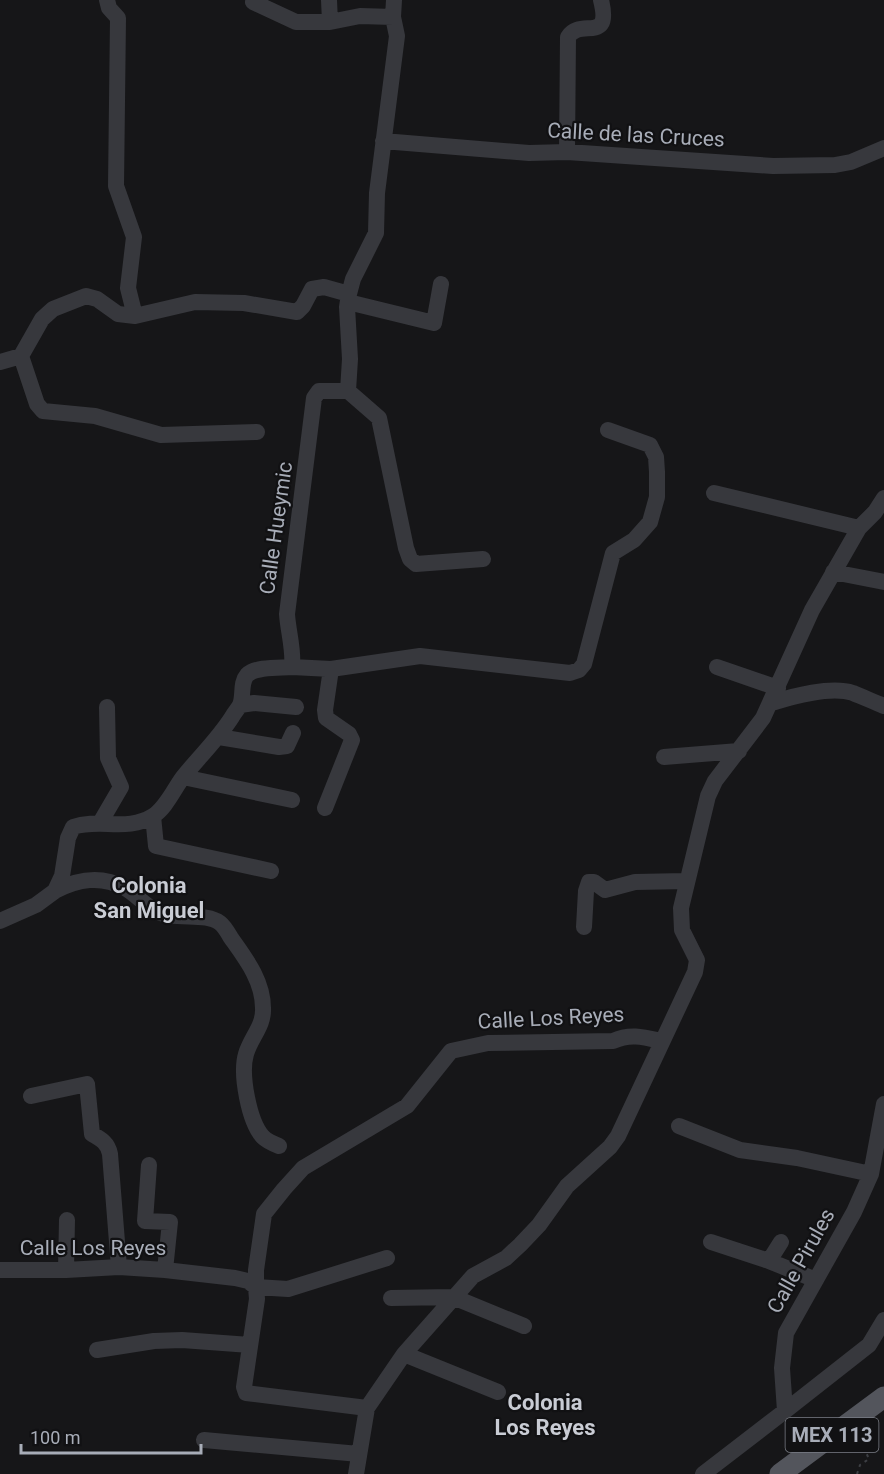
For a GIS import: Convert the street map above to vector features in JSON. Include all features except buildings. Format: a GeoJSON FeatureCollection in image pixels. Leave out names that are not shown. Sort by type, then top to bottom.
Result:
{"type":"FeatureCollection","features":[{"type":"Feature","properties":{"kind":"main road","name":"MEX 113"},"geometry":{"type":"LineString","coordinates":[[780,1474],[884,1397]]}},
{"type":"Feature","properties":{"kind":"street"},"geometry":{"type":"LineString","coordinates":[[107,0],[109,8],[118,18],[116,186],[134,237],[128,288],[135,316]]}},
{"type":"Feature","properties":{"kind":"street"},"geometry":{"type":"LineString","coordinates":[[329,0],[330,21]]}},
{"type":"Feature","properties":{"kind":"street"},"geometry":{"type":"LineString","coordinates":[[567,152],[568,37],[577,29],[590,30],[599,26],[604,15],[601,0]]}},
{"type":"Feature","properties":{"kind":"street"},"geometry":{"type":"LineString","coordinates":[[253,2],[296,22],[330,21],[393,8],[397,36],[377,193],[376,233],[353,279],[348,298],[350,359],[348,391],[379,418],[410,559],[416,564],[483,559]]}},
{"type":"Feature","properties":{"kind":"street","name":"Calle de las Cruces"},"geometry":{"type":"LineString","coordinates":[[383,141],[529,153],[567,152],[773,166],[818,166],[851,162],[884,148]]}},
{"type":"Feature","properties":{"kind":"street"},"geometry":{"type":"LineString","coordinates":[[0,362],[21,356],[42,319],[53,309],[86,296],[97,299],[118,314],[135,316],[195,302],[244,303],[297,312],[312,289],[324,287],[348,298],[434,323],[441,284]]}},
{"type":"Feature","properties":{"kind":"street"},"geometry":{"type":"LineString","coordinates":[[21,356],[37,404],[44,411],[95,416],[161,435],[257,432]]}},
{"type":"Feature","properties":{"kind":"street","name":"Calle Hueymic"},"geometry":{"type":"LineString","coordinates":[[292,667],[294,655],[289,638],[287,614],[314,398],[319,391],[348,391]]}},
{"type":"Feature","properties":{"kind":"street"},"geometry":{"type":"LineString","coordinates":[[55,891],[62,876],[68,838],[73,827],[100,823],[133,824],[153,816],[162,808],[183,777],[219,737],[240,705],[246,676],[253,671],[292,667],[331,669],[420,656],[570,673],[579,670],[584,664],[613,554],[634,540],[650,522],[657,496],[656,457],[650,445],[608,429]]}},
{"type":"Feature","properties":{"kind":"street"},"geometry":{"type":"LineString","coordinates":[[714,493],[859,528]]}},
{"type":"Feature","properties":{"kind":"street"},"geometry":{"type":"LineString","coordinates":[[356,1474],[368,1408],[404,1354],[473,1276],[506,1258],[520,1245],[539,1225],[567,1186],[610,1147],[618,1136],[695,972],[697,960],[682,930],[681,908],[708,795],[715,781],[740,751],[775,695],[812,610],[833,572],[859,528],[875,512],[884,498]]}},
{"type":"Feature","properties":{"kind":"street"},"geometry":{"type":"LineString","coordinates":[[833,572],[884,582]]}},
{"type":"Feature","properties":{"kind":"street"},"geometry":{"type":"LineString","coordinates":[[717,667],[775,695],[790,697],[825,692],[845,692],[884,706]]}},
{"type":"Feature","properties":{"kind":"street"},"geometry":{"type":"LineString","coordinates":[[325,808],[352,740],[349,734],[326,717],[331,669]]}},
{"type":"Feature","properties":{"kind":"street"},"geometry":{"type":"LineString","coordinates":[[240,705],[254,703],[296,707]]}},
{"type":"Feature","properties":{"kind":"street"},"geometry":{"type":"LineString","coordinates":[[100,823],[121,787],[108,759],[106,707]]}},
{"type":"Feature","properties":{"kind":"street"},"geometry":{"type":"LineString","coordinates":[[219,737],[279,747],[287,746],[293,733]]}},
{"type":"Feature","properties":{"kind":"street"},"geometry":{"type":"LineString","coordinates":[[664,757],[740,751]]}},
{"type":"Feature","properties":{"kind":"street"},"geometry":{"type":"LineString","coordinates":[[183,777],[292,800]]}},
{"type":"Feature","properties":{"kind":"street"},"geometry":{"type":"LineString","coordinates":[[153,816],[156,846],[271,871]]}},
{"type":"Feature","properties":{"kind":"street"},"geometry":{"type":"LineString","coordinates":[[0,921],[36,905],[55,891],[74,882],[93,879],[104,880],[124,888],[156,912],[183,918],[211,918],[221,923],[246,958],[259,982],[263,1008],[260,1028],[245,1056],[244,1075],[253,1121],[264,1138],[279,1146]]}},
{"type":"Feature","properties":{"kind":"street"},"geometry":{"type":"LineString","coordinates":[[584,927],[586,891],[589,882],[594,882],[605,890],[635,882],[686,881]]}},
{"type":"Feature","properties":{"kind":"street","name":"Calle Los Reyes"},"geometry":{"type":"LineString","coordinates":[[256,1287],[256,1270],[264,1214],[284,1189],[303,1168],[407,1106],[451,1051],[488,1043],[613,1041],[621,1037],[641,1036],[662,1041]]}},
{"type":"Feature","properties":{"kind":"street"},"geometry":{"type":"LineString","coordinates":[[31,1096],[87,1084],[92,1134],[103,1140],[109,1147],[120,1267]]}},
{"type":"Feature","properties":{"kind":"street","name":"Calle Pirules"},"geometry":{"type":"LineString","coordinates":[[785,1411],[782,1368],[786,1333],[855,1212],[871,1173],[882,1130],[884,1104]]}},
{"type":"Feature","properties":{"kind":"street"},"geometry":{"type":"LineString","coordinates":[[679,1126],[741,1150],[871,1173]]}},
{"type":"Feature","properties":{"kind":"street"},"geometry":{"type":"LineString","coordinates":[[150,1165],[145,1221],[170,1222],[165,1270]]}},
{"type":"Feature","properties":{"kind":"street"},"geometry":{"type":"LineString","coordinates":[[66,1270],[67,1220]]}},
{"type":"Feature","properties":{"kind":"street"},"geometry":{"type":"LineString","coordinates":[[711,1242],[769,1261],[816,1280]]}},
{"type":"Feature","properties":{"kind":"street"},"geometry":{"type":"LineString","coordinates":[[769,1261],[781,1242]]}},
{"type":"Feature","properties":{"kind":"street"},"geometry":{"type":"LineString","coordinates":[[368,1408],[246,1393],[244,1387],[257,1299],[256,1287],[288,1289],[387,1258]]}},
{"type":"Feature","properties":{"kind":"street","name":"Calle Los Reyes"},"geometry":{"type":"LineString","coordinates":[[0,1270],[120,1267],[235,1278],[248,1281],[256,1287]]}},
{"type":"Feature","properties":{"kind":"street"},"geometry":{"type":"LineString","coordinates":[[391,1298],[453,1298],[524,1326]]}},
{"type":"Feature","properties":{"kind":"street"},"geometry":{"type":"LineString","coordinates":[[703,1474],[869,1345],[884,1320]]}},
{"type":"Feature","properties":{"kind":"street"},"geometry":{"type":"LineString","coordinates":[[97,1350],[154,1341],[182,1340],[250,1345]]}},
{"type":"Feature","properties":{"kind":"street"},"geometry":{"type":"LineString","coordinates":[[404,1354],[498,1392]]}},
{"type":"Feature","properties":{"kind":"street"},"geometry":{"type":"LineString","coordinates":[[204,1440],[359,1454]]}},
{"type":"Feature","properties":{"kind":"path"},"geometry":{"type":"LineString","coordinates":[[850,1422],[869,1459],[860,1465],[857,1474]]}},
{"type":"Feature","properties":{"kind":"district","name":"Colonia San Miguel"},"geometry":{"type":"Point","coordinates":[149,898]}},
{"type":"Feature","properties":{"kind":"district","name":"Colonia Los Reyes"},"geometry":{"type":"Point","coordinates":[545,1414]}}]}
